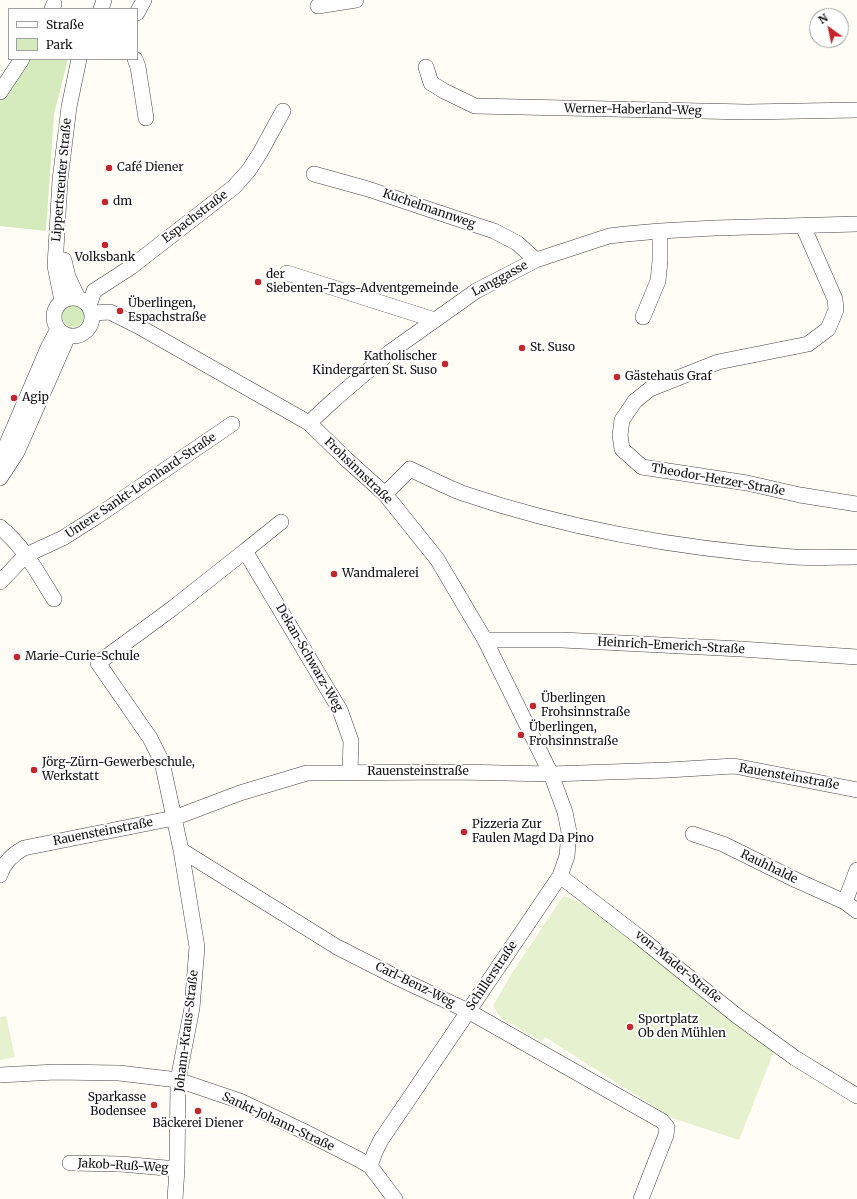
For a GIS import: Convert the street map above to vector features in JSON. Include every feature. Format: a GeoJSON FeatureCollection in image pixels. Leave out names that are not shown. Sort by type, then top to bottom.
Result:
{"type":"FeatureCollection","features":[{"type":"Feature","properties":{"kind":"street"},"geometry":{"type":"LineString","coordinates":[[138,11],[144,0]]}},
{"type":"Feature","properties":{"kind":"street"},"geometry":{"type":"LineString","coordinates":[[318,6],[356,0]]}},
{"type":"Feature","properties":{"kind":"street"},"geometry":{"type":"LineString","coordinates":[[0,92],[21,60]]}},
{"type":"Feature","properties":{"kind":"street","name":"Lippertsreuter Straße"},"geometry":{"type":"LineString","coordinates":[[62,301],[55,266],[60,187],[68,107],[79,60]]}},
{"type":"Feature","properties":{"kind":"street","name":"Lippertsreuter Straße"},"geometry":{"type":"LineString","coordinates":[[86,60],[73,128],[66,203],[64,252],[68,277],[86,306]]}},
{"type":"Feature","properties":{"kind":"street"},"geometry":{"type":"LineString","coordinates":[[135,60],[138,67],[146,118]]}},
{"type":"Feature","properties":{"kind":"street","name":"Werner-Haberland-Weg"},"geometry":{"type":"LineString","coordinates":[[426,67],[432,83],[444,91],[475,106],[748,112],[857,110]]}},
{"type":"Feature","properties":{"kind":"street","name":"Espachstraße"},"geometry":{"type":"LineString","coordinates":[[86,306],[94,291],[131,267],[234,187],[249,170],[260,153],[283,111]]}},
{"type":"Feature","properties":{"kind":"street","name":"Kuchelmannweg"},"geometry":{"type":"LineString","coordinates":[[314,174],[368,189],[494,231],[517,243],[536,260]]}},
{"type":"Feature","properties":{"kind":"street","name":"Langgasse"},"geometry":{"type":"LineString","coordinates":[[309,423],[390,352],[476,291],[536,260],[609,236],[715,228],[857,224]]}},
{"type":"Feature","properties":{"kind":"street","name":"Theodor-Hetzer-Straße"},"geometry":{"type":"LineString","coordinates":[[803,226],[835,299],[836,310],[828,329],[808,344],[718,362],[650,388],[635,401],[622,420],[620,436],[622,449],[642,467],[747,483],[800,495],[857,504]]}},
{"type":"Feature","properties":{"kind":"street"},"geometry":{"type":"LineString","coordinates":[[643,317],[658,282],[660,231]]}},
{"type":"Feature","properties":{"kind":"street"},"geometry":{"type":"LineString","coordinates":[[287,273],[435,320]]}},
{"type":"Feature","properties":{"kind":"street"},"geometry":{"type":"LineString","coordinates":[[72,297],[86,306],[92,322],[88,329],[77,336],[63,332],[55,325],[54,314],[58,304],[62,301],[72,297]]}},
{"type":"Feature","properties":{"kind":"street","name":"Frohsinnstraße"},"geometry":{"type":"LineString","coordinates":[[86,306],[110,312],[138,326],[309,423],[385,494],[437,559],[485,640],[550,774]]}},
{"type":"Feature","properties":{"kind":"street"},"geometry":{"type":"LineString","coordinates":[[0,460],[48,348],[63,332]]}},
{"type":"Feature","properties":{"kind":"street"},"geometry":{"type":"LineString","coordinates":[[0,478],[16,452],[63,332]]}},
{"type":"Feature","properties":{"kind":"street","name":"Untere Sankt-Leonhard-Straße"},"geometry":{"type":"LineString","coordinates":[[0,582],[26,555],[63,538],[76,530],[232,424]]}},
{"type":"Feature","properties":{"kind":"street"},"geometry":{"type":"LineString","coordinates":[[385,494],[410,469],[461,492],[536,514],[625,536],[698,547],[795,557],[857,557]]}},
{"type":"Feature","properties":{"kind":"street"},"geometry":{"type":"LineString","coordinates":[[174,818],[162,762],[153,744],[98,663],[173,608],[281,522]]}},
{"type":"Feature","properties":{"kind":"street"},"geometry":{"type":"LineString","coordinates":[[0,527],[14,539],[54,599]]}},
{"type":"Feature","properties":{"kind":"street","name":"Dekan-Schwarz-Weg"},"geometry":{"type":"LineString","coordinates":[[245,551],[340,710],[351,741],[350,772]]}},
{"type":"Feature","properties":{"kind":"street","name":"Heinrich-Emerich-Straße"},"geometry":{"type":"LineString","coordinates":[[485,640],[562,640],[741,649],[857,657]]}},
{"type":"Feature","properties":{"kind":"street","name":"Rauensteinstraße"},"geometry":{"type":"LineString","coordinates":[[0,875],[7,862],[15,853],[24,848],[174,818],[240,793],[307,773],[550,774],[734,766],[857,790]]}},
{"type":"Feature","properties":{"kind":"street","name":"Schillerstraße"},"geometry":{"type":"LineString","coordinates":[[370,1166],[375,1152],[382,1140],[560,876],[567,856],[569,832],[565,812],[550,774]]}},
{"type":"Feature","properties":{"kind":"street","name":"Johann-Kraus-Straße"},"geometry":{"type":"LineString","coordinates":[[174,818],[181,850],[197,946],[192,1008],[178,1080],[177,1169],[175,1199]]}},
{"type":"Feature","properties":{"kind":"street","name":"Rauhhalde"},"geometry":{"type":"LineString","coordinates":[[693,834],[723,844],[851,907],[857,870]]}},
{"type":"Feature","properties":{"kind":"street","name":"Carl-Benz-Weg"},"geometry":{"type":"LineString","coordinates":[[181,850],[337,947],[468,1011],[662,1121],[667,1127],[666,1135],[641,1199]]}},
{"type":"Feature","properties":{"kind":"street","name":"von-Mader-Straße"},"geometry":{"type":"LineString","coordinates":[[560,876],[638,936],[737,1016],[795,1058],[857,1096]]}},
{"type":"Feature","properties":{"kind":"street","name":"Sankt-Johann-Straße"},"geometry":{"type":"LineString","coordinates":[[0,1075],[55,1072],[120,1073],[178,1080],[240,1101],[301,1130],[370,1166],[395,1199]]}},
{"type":"Feature","properties":{"kind":"street","name":"Jakob-Ruß-Weg"},"geometry":{"type":"LineString","coordinates":[[70,1163],[121,1164],[177,1169]]}},
{"type":"Feature","properties":{"kind":"green space"},"geometry":{"type":"Polygon","coordinates":[[[23,60],[68,60],[54,114],[46,231],[0,226],[0,98],[23,60]]]}},
{"type":"Feature","properties":{"kind":"green space"},"geometry":{"type":"Polygon","coordinates":[[[73,305],[81,308],[84,316],[81,324],[73,327],[65,324],[62,316],[65,308],[73,305]]]}},
{"type":"Feature","properties":{"kind":"green space","name":"Sportplatz Ob den Mühlen"},"geometry":{"type":"Polygon","coordinates":[[[564,896],[585,905],[774,1051],[739,1140],[672,1118],[545,1037],[542,1042],[500,1017],[493,1006],[512,973],[564,896]]]}},
{"type":"Feature","properties":{"kind":"green space"},"geometry":{"type":"Polygon","coordinates":[[[6,1016],[15,1057],[0,1060],[0,1017],[6,1016]]]}},
{"type":"Feature","properties":{"kind":"place","name":"Café Diener"},"geometry":{"type":"Point","coordinates":[109,168]}},
{"type":"Feature","properties":{"kind":"place","name":"dm"},"geometry":{"type":"Point","coordinates":[105,202]}},
{"type":"Feature","properties":{"kind":"place","name":"Volksbank"},"geometry":{"type":"Point","coordinates":[105,245]}},
{"type":"Feature","properties":{"kind":"place","name":"der Siebenten-Tags-Adventgemeinde"},"geometry":{"type":"Point","coordinates":[258,282]}},
{"type":"Feature","properties":{"kind":"place","name":"Überlingen, Espachstraße"},"geometry":{"type":"Point","coordinates":[120,311]}},
{"type":"Feature","properties":{"kind":"place","name":"St. Suso"},"geometry":{"type":"Point","coordinates":[522,348]}},
{"type":"Feature","properties":{"kind":"place","name":"Katholischer Kindergarten St. Suso"},"geometry":{"type":"Point","coordinates":[445,364]}},
{"type":"Feature","properties":{"kind":"place","name":"Gästehaus Graf"},"geometry":{"type":"Point","coordinates":[617,377]}},
{"type":"Feature","properties":{"kind":"place","name":"Agip"},"geometry":{"type":"Point","coordinates":[14,398]}},
{"type":"Feature","properties":{"kind":"place","name":"Wandmalerei"},"geometry":{"type":"Point","coordinates":[334,574]}},
{"type":"Feature","properties":{"kind":"place","name":"Marie-Curie-Schule"},"geometry":{"type":"Point","coordinates":[17,657]}},
{"type":"Feature","properties":{"kind":"place","name":"Überlingen Frohsinnstraße"},"geometry":{"type":"Point","coordinates":[533,706]}},
{"type":"Feature","properties":{"kind":"place","name":"Überlingen, Frohsinnstraße"},"geometry":{"type":"Point","coordinates":[521,735]}},
{"type":"Feature","properties":{"kind":"place","name":"Jörg-Zürn-Gewerbeschule, Werkstatt"},"geometry":{"type":"Point","coordinates":[34,770]}},
{"type":"Feature","properties":{"kind":"place","name":"Pizzeria Zur Faulen Magd Da Pino"},"geometry":{"type":"Point","coordinates":[464,832]}},
{"type":"Feature","properties":{"kind":"place","name":"Sportplatz Ob den Mühlen"},"geometry":{"type":"Point","coordinates":[630,1027]}},
{"type":"Feature","properties":{"kind":"place","name":"Sparkasse Bodensee"},"geometry":{"type":"Point","coordinates":[154,1105]}},
{"type":"Feature","properties":{"kind":"place","name":"Bäckerei Diener"},"geometry":{"type":"Point","coordinates":[198,1111]}}]}
